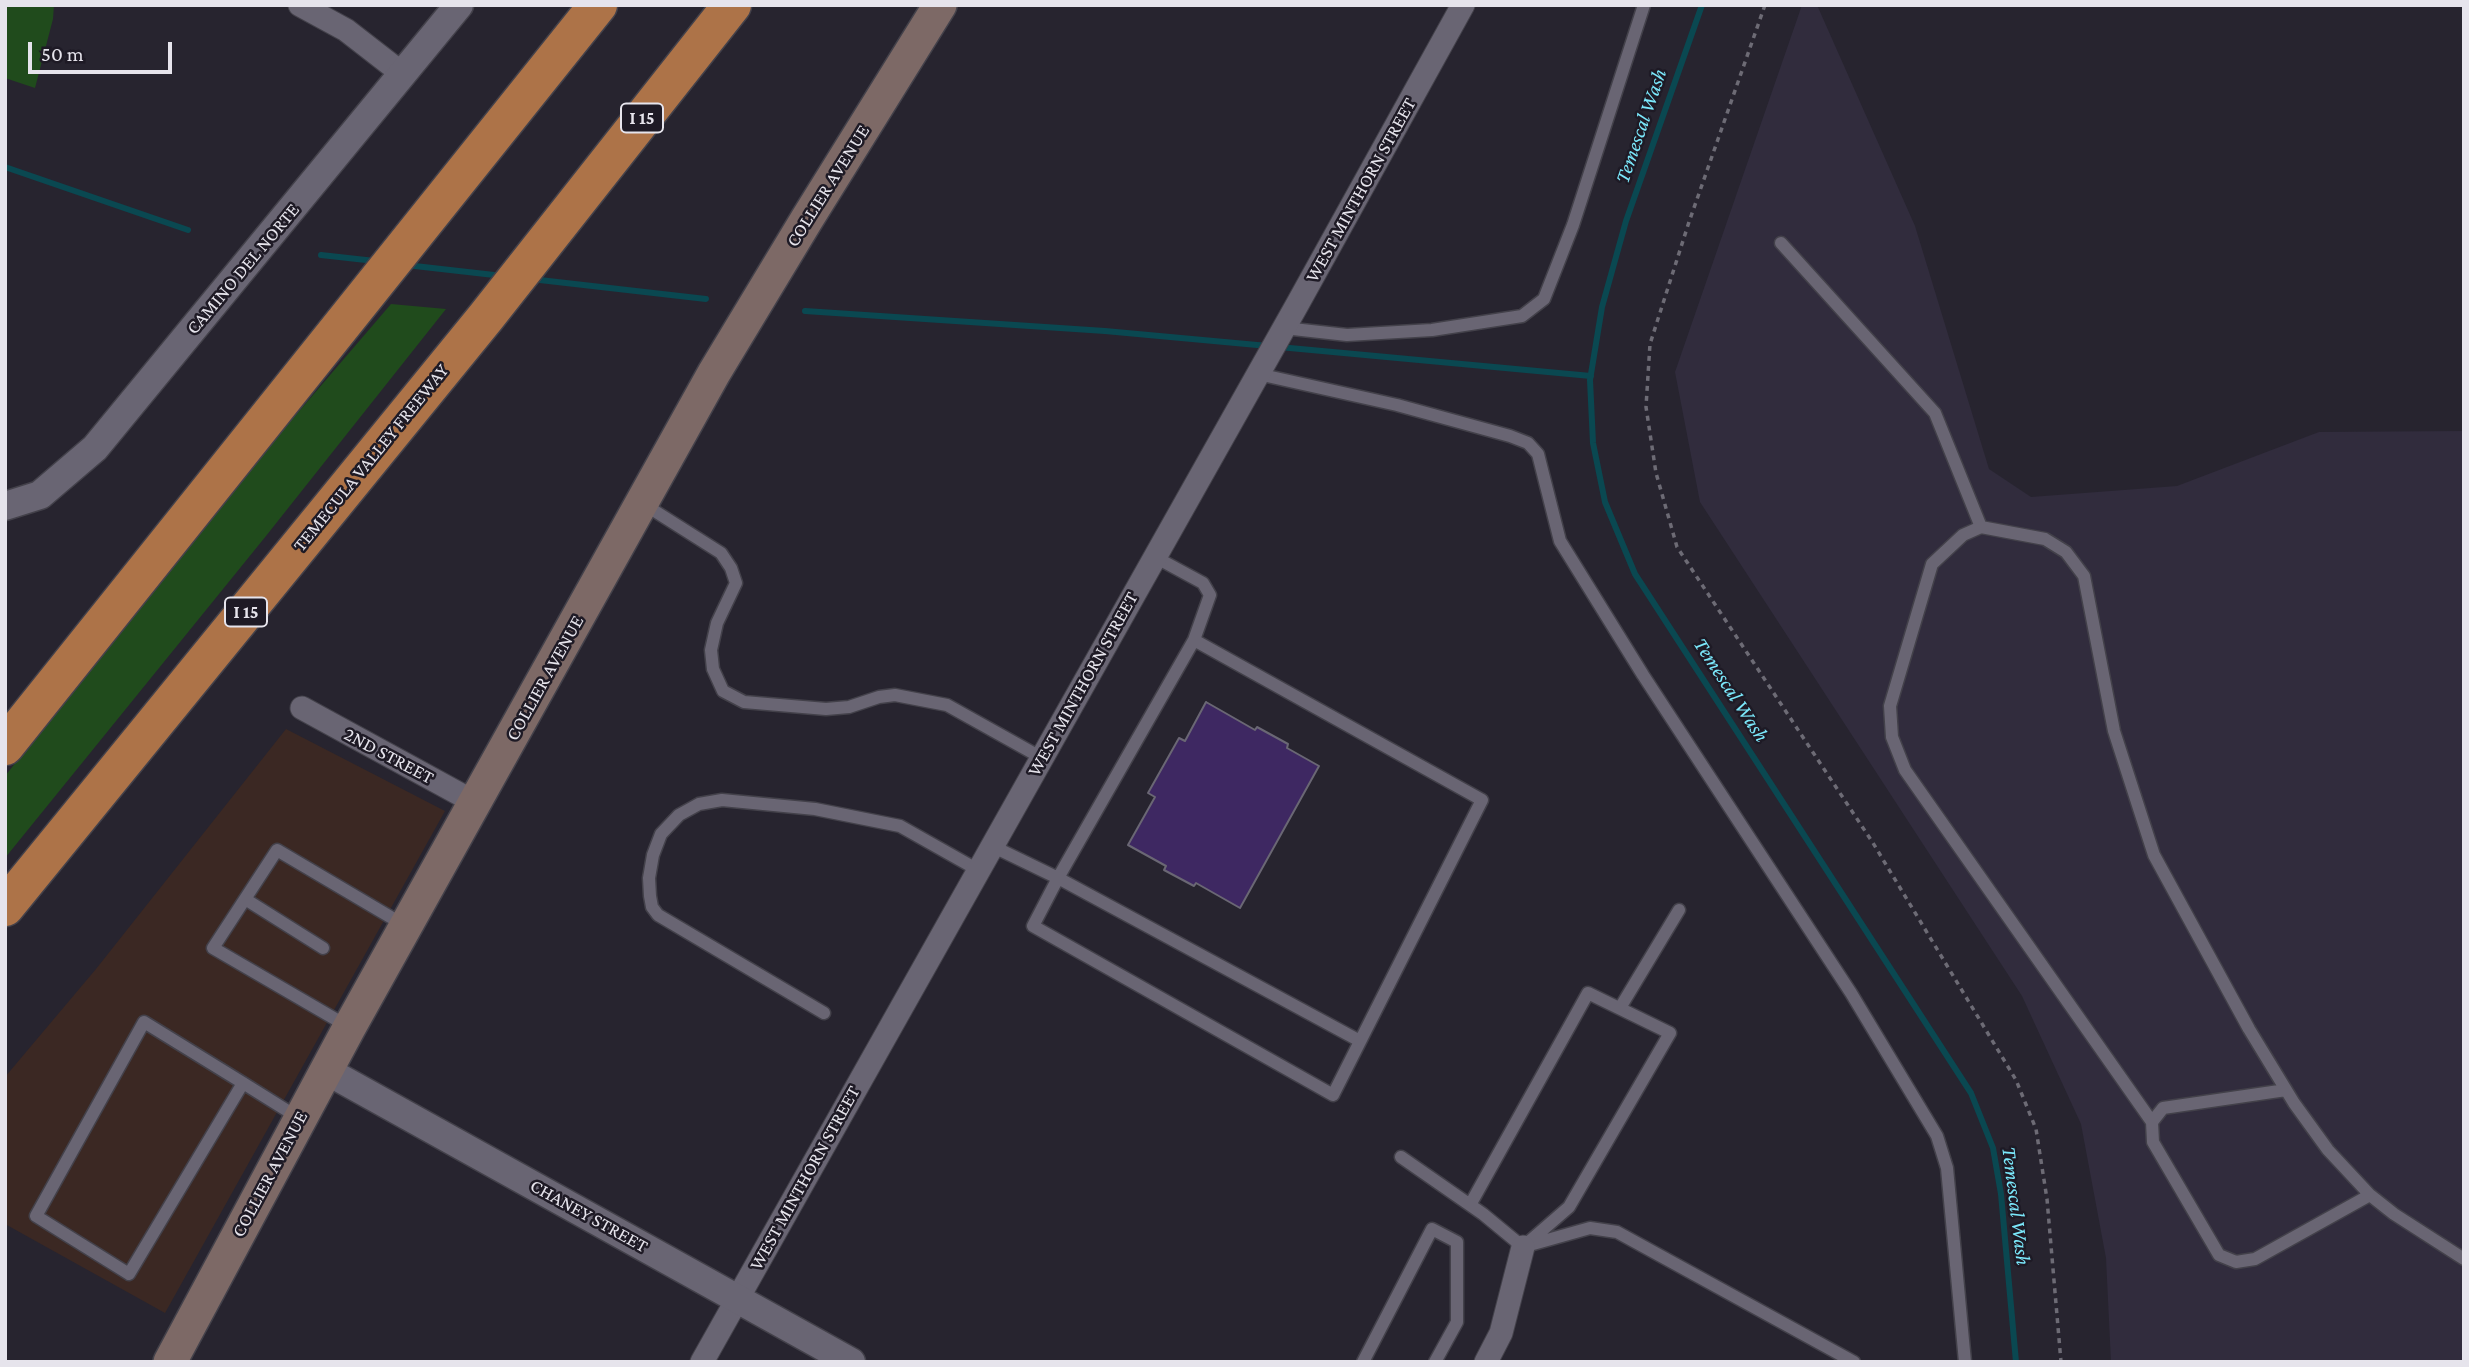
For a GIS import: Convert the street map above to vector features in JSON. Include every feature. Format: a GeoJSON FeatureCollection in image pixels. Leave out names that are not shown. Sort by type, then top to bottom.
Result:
{"type":"FeatureCollection","features":[{"type":"Feature","properties":{"kind":"highway"},"geometry":{"type":"LineString","coordinates":[[5,746],[598,5]]}},
{"type":"Feature","properties":{"kind":"highway","name":"TEMECULA VALLEY FREEWAY"},"geometry":{"type":"LineString","coordinates":[[5,907],[486,317],[732,5]]}},
{"type":"Feature","properties":{"kind":"main road","name":"COLLIER AVENUE"},"geometry":{"type":"LineString","coordinates":[[170,1362],[349,1028],[721,361],[940,5]]}},
{"type":"Feature","properties":{"kind":"street"},"geometry":{"type":"LineString","coordinates":[[300,5],[346,30],[404,75]]}},
{"type":"Feature","properties":{"kind":"street","name":"CAMINO DEL NORTE"},"geometry":{"type":"LineString","coordinates":[[5,506],[40,495],[95,448],[459,5]]}},
{"type":"Feature","properties":{"kind":"street","name":"WEST MINTHORN STREET"},"geometry":{"type":"LineString","coordinates":[[702,1362],[1463,5]]}},
{"type":"Feature","properties":{"kind":"street","name":"2ND STREET"},"geometry":{"type":"LineString","coordinates":[[302,708],[476,803]]}},
{"type":"Feature","properties":{"kind":"street","name":"CHANEY STREET"},"geometry":{"type":"LineString","coordinates":[[327,1070],[851,1362]]}},
{"type":"Feature","properties":{"kind":"street"},"geometry":{"type":"LineString","coordinates":[[1486,1362],[1501,1333],[1523,1247]]}},
{"type":"Feature","properties":{"kind":"lane"},"geometry":{"type":"LineString","coordinates":[[1284,328],[1347,335],[1432,330],[1522,317],[1544,299],[1573,225],[1644,5]]}},
{"type":"Feature","properties":{"kind":"lane"},"geometry":{"type":"LineString","coordinates":[[1781,243],[1935,413],[1982,527]]}},
{"type":"Feature","properties":{"kind":"lane"},"geometry":{"type":"LineString","coordinates":[[1253,383],[1397,405],[1510,436],[1528,443],[1538,454],[1560,541],[1643,675],[1850,993],[1937,1136],[1947,1168],[1965,1362]]}},
{"type":"Feature","properties":{"kind":"lane"},"geometry":{"type":"LineString","coordinates":[[642,503],[721,553],[731,568],[736,583],[717,623],[711,650],[713,669],[723,691],[744,702],[826,709],[849,707],[879,697],[895,695],[947,705],[1042,758]]}},
{"type":"Feature","properties":{"kind":"lane"},"geometry":{"type":"LineString","coordinates":[[2370,1195],[2255,1259],[2236,1262],[2219,1255],[2152,1142],[2151,1122],[1905,770],[1892,737],[1890,706],[1932,564],[1963,536],[1982,527],[2045,539],[2066,552],[2084,576],[2114,731],[2154,855],[2249,1029],[2328,1150],[2370,1195],[2394,1214],[2464,1259]]}},
{"type":"Feature","properties":{"kind":"lane"},"geometry":{"type":"LineString","coordinates":[[1155,557],[1203,583],[1210,595],[1194,640],[1033,926],[1333,1095],[1482,800],[1194,640]]}},
{"type":"Feature","properties":{"kind":"lane"},"geometry":{"type":"LineString","coordinates":[[824,1013],[658,915],[652,907],[649,878],[653,855],[660,834],[679,815],[699,804],[722,800],[815,809],[900,826],[978,870]]}},
{"type":"Feature","properties":{"kind":"lane"},"geometry":{"type":"LineString","coordinates":[[992,846],[1058,878],[1360,1041]]}},
{"type":"Feature","properties":{"kind":"lane"},"geometry":{"type":"LineString","coordinates":[[349,1028],[213,948],[277,850],[406,926]]}},
{"type":"Feature","properties":{"kind":"lane"},"geometry":{"type":"LineString","coordinates":[[244,899],[323,948]]}},
{"type":"Feature","properties":{"kind":"lane"},"geometry":{"type":"LineString","coordinates":[[1620,1008],[1679,910]]}},
{"type":"Feature","properties":{"kind":"lane"},"geometry":{"type":"LineString","coordinates":[[1470,1205],[1588,993],[1670,1033],[1569,1207],[1523,1247]]}},
{"type":"Feature","properties":{"kind":"lane"},"geometry":{"type":"LineString","coordinates":[[243,1083],[129,1274],[36,1216],[144,1022],[300,1118]]}},
{"type":"Feature","properties":{"kind":"lane"},"geometry":{"type":"LineString","coordinates":[[2151,1122],[2163,1108],[2287,1090]]}},
{"type":"Feature","properties":{"kind":"lane"},"geometry":{"type":"LineString","coordinates":[[1401,1157],[1470,1205],[1523,1247]]}},
{"type":"Feature","properties":{"kind":"lane"},"geometry":{"type":"LineString","coordinates":[[1523,1247],[1590,1228],[1617,1232],[1854,1362]]}},
{"type":"Feature","properties":{"kind":"lane"},"geometry":{"type":"LineString","coordinates":[[1363,1362],[1432,1229],[1457,1242],[1457,1322],[1435,1362]]}},
{"type":"Feature","properties":{"kind":"path"},"geometry":{"type":"LineString","coordinates":[[1765,5],[1689,222],[1650,344],[1646,407],[1656,473],[1677,547],[1873,843],[2016,1080],[2036,1129],[2047,1199],[2061,1362]]}},
{"type":"Feature","properties":{"kind":"shaded area"},"geometry":{"type":"Polygon","coordinates":[[[1802,5],[1817,5],[1915,226],[1989,469],[2031,497],[2177,486],[2319,432],[2464,431],[2464,1362],[2111,1362],[2106,1258],[2081,1124],[2022,996],[1700,502],[1675,372],[1802,5]]]}},
{"type":"Feature","properties":{"kind":"shaded area"},"geometry":{"type":"Polygon","coordinates":[[[286,729],[445,811],[165,1313],[5,1224],[5,1077],[96,969],[286,729]]]}},
{"type":"Feature","properties":{"kind":"green space"},"geometry":{"type":"Polygon","coordinates":[[[5,5],[54,5],[53,19],[35,88],[5,78],[5,5]]]}},
{"type":"Feature","properties":{"kind":"green space"},"geometry":{"type":"Polygon","coordinates":[[[391,304],[446,309],[5,858],[5,776],[246,473],[391,304]]]}},
{"type":"Feature","properties":{"kind":"building"},"geometry":{"type":"Polygon","coordinates":[[[1206,702],[1255,730],[1257,727],[1288,744],[1287,748],[1319,766],[1240,908],[1196,883],[1194,886],[1164,870],[1166,866],[1128,845],[1155,797],[1148,793],[1179,738],[1185,741],[1206,702]]]}},
{"type":"Feature","properties":{"kind":"waterway","name":"Temescal Wash"},"geometry":{"type":"LineString","coordinates":[[1702,5],[1626,221],[1602,307],[1590,380],[1593,443],[1605,502],[1635,574],[1971,1093],[1993,1148],[2001,1194],[2016,1362]]}},
{"type":"Feature","properties":{"kind":"waterway"},"geometry":{"type":"LineString","coordinates":[[5,167],[188,230]]}},
{"type":"Feature","properties":{"kind":"waterway"},"geometry":{"type":"LineString","coordinates":[[321,255],[375,261]]}},
{"type":"Feature","properties":{"kind":"waterway"},"geometry":{"type":"LineString","coordinates":[[406,265],[503,276]]}},
{"type":"Feature","properties":{"kind":"waterway"},"geometry":{"type":"LineString","coordinates":[[531,279],[706,299]]}},
{"type":"Feature","properties":{"kind":"waterway"},"geometry":{"type":"LineString","coordinates":[[805,311],[1105,331],[1268,346]]}},
{"type":"Feature","properties":{"kind":"waterway"},"geometry":{"type":"LineString","coordinates":[[1279,347],[1591,376]]}}]}
